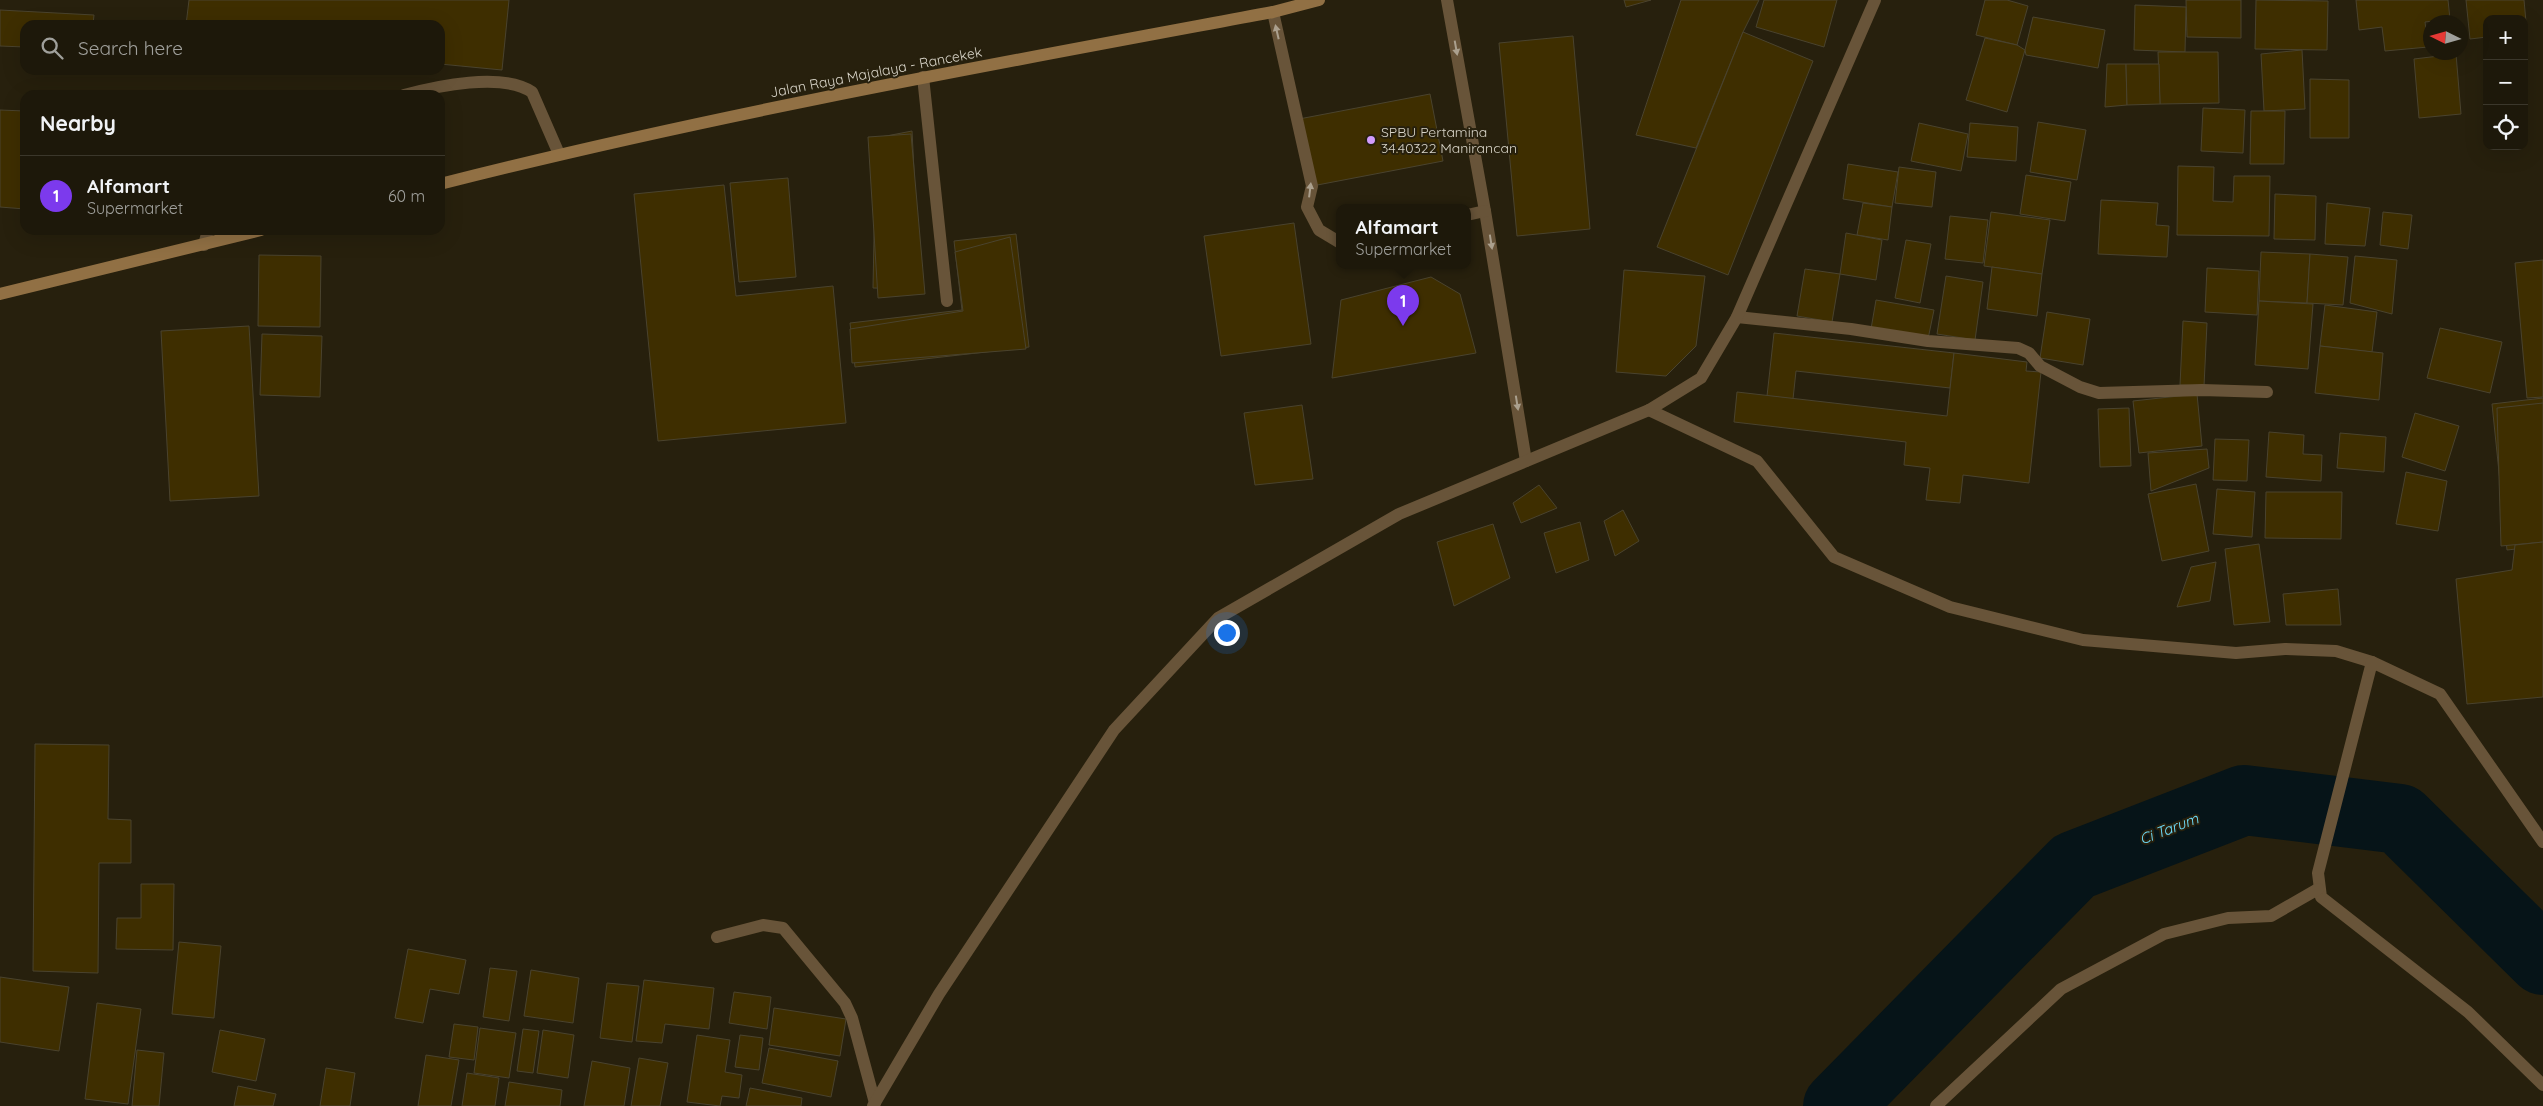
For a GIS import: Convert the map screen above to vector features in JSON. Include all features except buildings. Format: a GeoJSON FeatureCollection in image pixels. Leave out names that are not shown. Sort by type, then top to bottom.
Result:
{"type":"FeatureCollection","features":[{"type":"Feature","properties":{"kind":"main road","name":"Jalan Raya Majalaya - Rancekek"},"geometry":{"type":"LineString","coordinates":[[445,183],[559,154],[923,77],[1273,12],[1319,0]]}},
{"type":"Feature","properties":{"kind":"main road"},"geometry":{"type":"LineString","coordinates":[[0,294],[242,235]]}},
{"type":"Feature","properties":{"kind":"street"},"geometry":{"type":"LineString","coordinates":[[1447,0],[1486,211],[1526,461]]}},
{"type":"Feature","properties":{"kind":"street"},"geometry":{"type":"LineString","coordinates":[[874,1104],[939,994],[1114,730],[1218,618],[1399,514],[1649,410],[1701,378],[1737,317],[1875,0]]}},
{"type":"Feature","properties":{"kind":"street"},"geometry":{"type":"LineString","coordinates":[[1273,12],[1312,186],[1307,207],[1319,230],[1336,240]]}},
{"type":"Feature","properties":{"kind":"street"},"geometry":{"type":"LineString","coordinates":[[923,77],[946,301]]}},
{"type":"Feature","properties":{"kind":"street"},"geometry":{"type":"LineString","coordinates":[[436,90],[486,82],[524,87],[532,92],[559,154]]}},
{"type":"Feature","properties":{"kind":"street"},"geometry":{"type":"LineString","coordinates":[[1471,214],[1486,211]]}},
{"type":"Feature","properties":{"kind":"street"},"geometry":{"type":"LineString","coordinates":[[204,245],[207,235]]}},
{"type":"Feature","properties":{"kind":"street"},"geometry":{"type":"LineString","coordinates":[[1737,317],[1851,329],[1928,341],[2018,348],[2029,353],[2040,366],[2080,387],[2098,393],[2202,390],[2267,392]]}},
{"type":"Feature","properties":{"kind":"street"},"geometry":{"type":"LineString","coordinates":[[1649,410],[1757,461],[1834,557],[1950,607],[2083,640],[2236,653],[2285,649],[2336,651],[2372,662],[2440,694],[2543,842]]}},
{"type":"Feature","properties":{"kind":"street"},"geometry":{"type":"LineString","coordinates":[[2372,662],[2318,874],[2318,889],[2321,896],[2330,905],[2468,1012],[2543,1085]]}},
{"type":"Feature","properties":{"kind":"street"},"geometry":{"type":"LineString","coordinates":[[1936,1106],[2062,989],[2164,934],[2228,918],[2271,916],[2318,889]]}},
{"type":"Feature","properties":{"kind":"street"},"geometry":{"type":"LineString","coordinates":[[717,937],[763,924],[783,928],[849,1010],[874,1104]]}},
{"type":"Feature","properties":{"kind":"waterway","name":"Ci Tarum"},"geometry":{"type":"LineString","coordinates":[[1838,1106],[2074,866],[2244,800],[2400,819],[2543,960]]}},
{"type":"Feature","properties":{"kind":"place","name":"SPBU Pertamina 34.40322 Manirancan"},"geometry":{"type":"Point","coordinates":[1371,140]}},
{"type":"Feature","properties":{"kind":"place","name":"Alfamart"},"geometry":{"type":"Point","coordinates":[1403,326]}}]}
